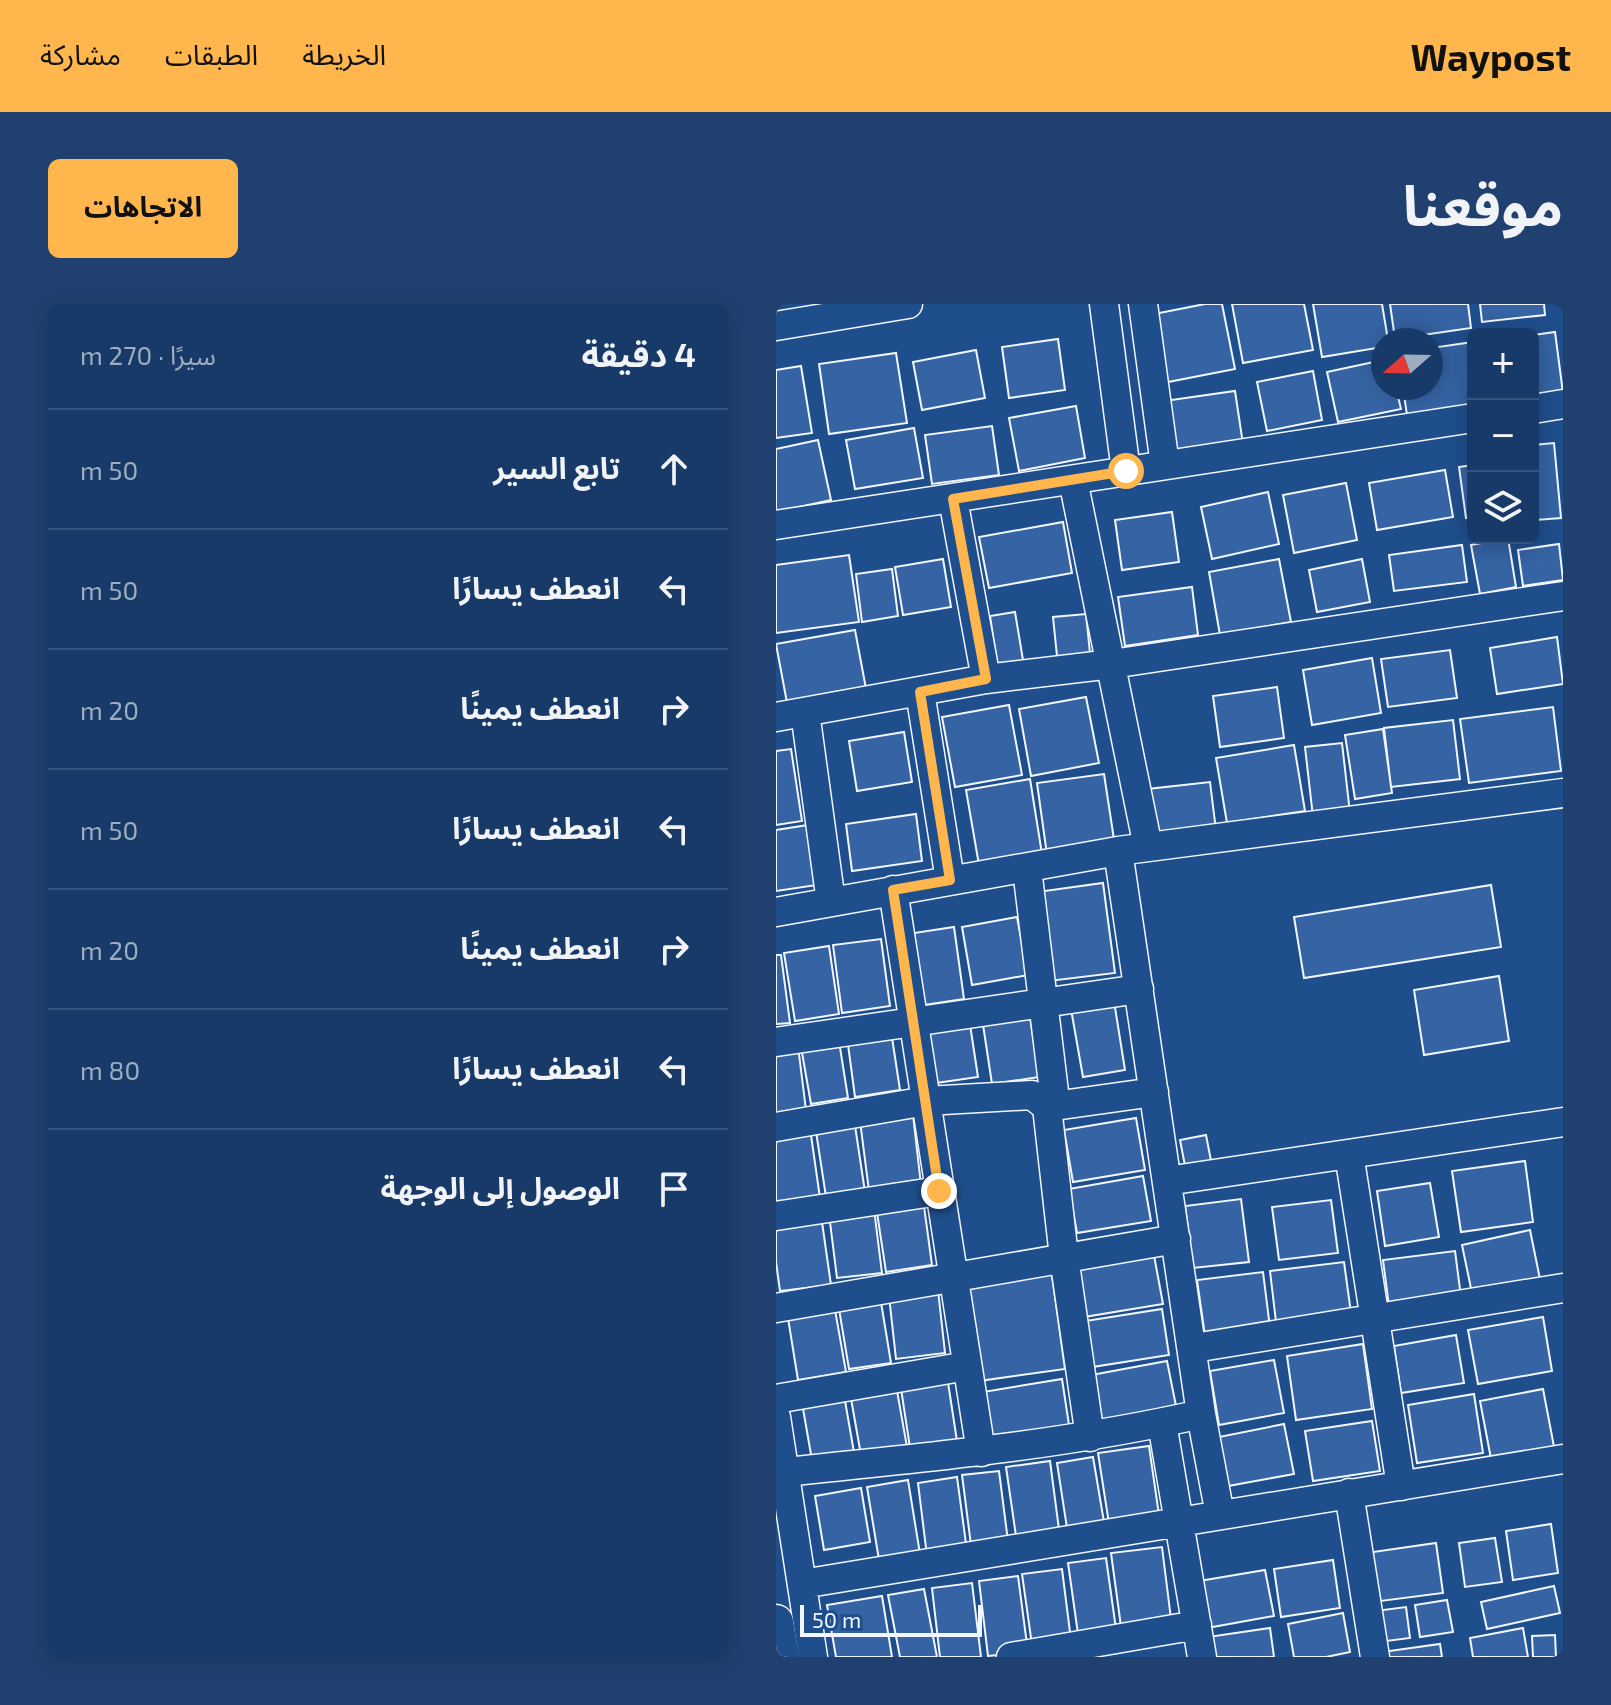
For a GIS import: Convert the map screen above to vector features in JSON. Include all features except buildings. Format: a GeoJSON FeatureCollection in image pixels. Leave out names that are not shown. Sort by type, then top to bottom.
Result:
{"type":"FeatureCollection","features":[{"type":"Feature","properties":{"kind":"main road"},"geometry":{"type":"LineString","coordinates":[[776,1622],[782,1657]]}},
{"type":"Feature","properties":{"kind":"street"},"geometry":{"type":"LineString","coordinates":[[776,326],[812,312],[908,304]]}},
{"type":"Feature","properties":{"kind":"street"},"geometry":{"type":"LineString","coordinates":[[1104,304],[1126,471]]}},
{"type":"Feature","properties":{"kind":"street"},"geometry":{"type":"LineString","coordinates":[[1143,304],[1165,465]]}},
{"type":"Feature","properties":{"kind":"street"},"geometry":{"type":"LineString","coordinates":[[1539,408],[1563,404]]}},
{"type":"Feature","properties":{"kind":"street"},"geometry":{"type":"LineString","coordinates":[[776,525],[1467,419]]}},
{"type":"Feature","properties":{"kind":"street"},"geometry":{"type":"LineString","coordinates":[[1073,480],[1148,847]]}},
{"type":"Feature","properties":{"kind":"street"},"geometry":{"type":"LineString","coordinates":[[953,499],[986,679]]}},
{"type":"Feature","properties":{"kind":"street"},"geometry":{"type":"LineString","coordinates":[[776,717],[986,679],[1112,664],[1563,596]]}},
{"type":"Feature","properties":{"kind":"street"},"geometry":{"type":"LineString","coordinates":[[920,692],[950,880]]}},
{"type":"Feature","properties":{"kind":"street"},"geometry":{"type":"LineString","coordinates":[[805,712],[831,902]]}},
{"type":"Feature","properties":{"kind":"street"},"geometry":{"type":"LineString","coordinates":[[776,912],[1118,851],[1563,793]]}},
{"type":"Feature","properties":{"kind":"street"},"geometry":{"type":"LineString","coordinates":[[1118,851],[1194,1348],[1201,1414],[1220,1515]]}},
{"type":"Feature","properties":{"kind":"street"},"geometry":{"type":"LineString","coordinates":[[1027,869],[1054,1092],[1047,1107],[1064,1257],[1090,1437]]}},
{"type":"Feature","properties":{"kind":"street"},"geometry":{"type":"LineString","coordinates":[[893,890],[981,1452]]}},
{"type":"Feature","properties":{"kind":"street"},"geometry":{"type":"LineString","coordinates":[[776,1042],[1139,989]]}},
{"type":"Feature","properties":{"kind":"street"},"geometry":{"type":"LineString","coordinates":[[776,1127],[926,1101],[1032,1095],[1047,1107],[1154,1092]]}},
{"type":"Feature","properties":{"kind":"street"},"geometry":{"type":"LineString","coordinates":[[1167,1181],[1563,1122]]}},
{"type":"Feature","properties":{"kind":"street"},"geometry":{"type":"LineString","coordinates":[[1349,1154],[1401,1486]]}},
{"type":"Feature","properties":{"kind":"street"},"geometry":{"type":"LineString","coordinates":[[776,1216],[939,1191]]}},
{"type":"Feature","properties":{"kind":"street"},"geometry":{"type":"LineString","coordinates":[[776,1308],[1176,1239]]}},
{"type":"Feature","properties":{"kind":"street"},"geometry":{"type":"LineString","coordinates":[[1194,1348],[1563,1288]]}},
{"type":"Feature","properties":{"kind":"street"},"geometry":{"type":"LineString","coordinates":[[776,1399],[967,1366]]}},
{"type":"Feature","properties":{"kind":"street"},"geometry":{"type":"LineString","coordinates":[[784,1472],[981,1452],[1090,1437],[1201,1414]]}},
{"type":"Feature","properties":{"kind":"street"},"geometry":{"type":"LineString","coordinates":[[776,1417],[813,1657]]}},
{"type":"Feature","properties":{"kind":"street"},"geometry":{"type":"LineString","coordinates":[[1162,1423],[1202,1657]]}},
{"type":"Feature","properties":{"kind":"street"},"geometry":{"type":"LineString","coordinates":[[802,1584],[1563,1459]]}},
{"type":"Feature","properties":{"kind":"street"},"geometry":{"type":"LineString","coordinates":[[1349,1493],[1375,1657]]}},
{"type":"Feature","properties":{"kind":"street"},"geometry":{"type":"LineString","coordinates":[[1011,1657],[1197,1625]]}},
{"type":"Feature","properties":{"kind":"route"},"geometry":{"type":"LineString","coordinates":[[939,1191],[893,890],[950,880],[920,692],[986,679],[953,499],[1126,471]]}}]}
